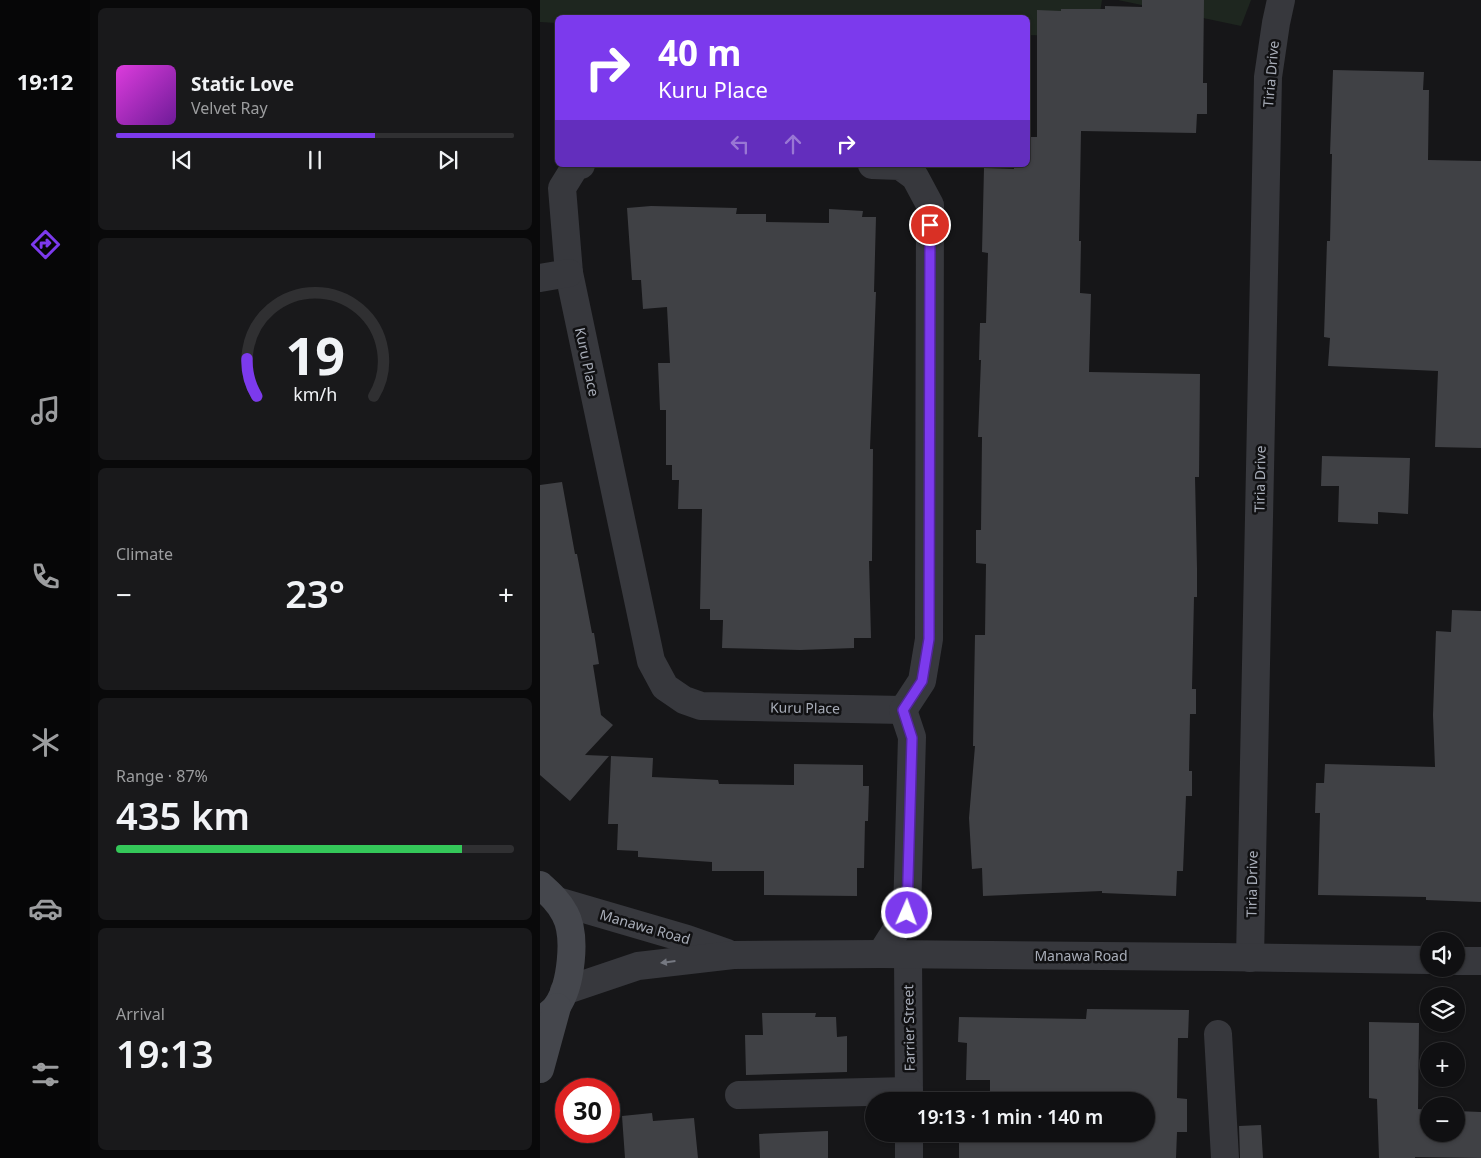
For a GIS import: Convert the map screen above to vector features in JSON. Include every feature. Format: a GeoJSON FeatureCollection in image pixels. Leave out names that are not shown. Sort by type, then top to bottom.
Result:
{"type":"FeatureCollection","features":[{"type":"Feature","properties":{"kind":"main road"},"geometry":{"type":"LineString","coordinates":[[540,1069],[554,1007],[569,975],[572,937],[566,915],[548,893]]}},
{"type":"Feature","properties":{"kind":"street","name":"Tiria Drive"},"geometry":{"type":"LineString","coordinates":[[1250,958],[1268,78],[1281,0]]}},
{"type":"Feature","properties":{"kind":"street","name":"Kuru Place"},"geometry":{"type":"LineString","coordinates":[[575,167],[562,188],[568,273],[650,661],[665,687],[684,700],[701,706],[903,710]]}},
{"type":"Feature","properties":{"kind":"street"},"geometry":{"type":"LineString","coordinates":[[881,954],[907,913],[912,738],[903,710],[922,681],[929,639],[930,205],[915,177],[901,167]]}},
{"type":"Feature","properties":{"kind":"street"},"geometry":{"type":"LineString","coordinates":[[540,278],[568,273]]}},
{"type":"Feature","properties":{"kind":"street","name":"Manawa Road"},"geometry":{"type":"LineString","coordinates":[[548,893],[733,955]]}},
{"type":"Feature","properties":{"kind":"street","name":"Manawa Road"},"geometry":{"type":"LineString","coordinates":[[554,1007],[638,966],[733,955],[881,954],[1420,960]]}},
{"type":"Feature","properties":{"kind":"street","name":"Farrier Street"},"geometry":{"type":"LineString","coordinates":[[908,955],[909,1092]]}},
{"type":"Feature","properties":{"kind":"street"},"geometry":{"type":"LineString","coordinates":[[1465,961],[1481,961]]}},
{"type":"Feature","properties":{"kind":"street"},"geometry":{"type":"LineString","coordinates":[[1218,1034],[1225,1158]]}},
{"type":"Feature","properties":{"kind":"street"},"geometry":{"type":"LineString","coordinates":[[740,1095],[865,1096]]}},
{"type":"Feature","properties":{"kind":"street"},"geometry":{"type":"LineString","coordinates":[[909,1142],[909,1158]]}},
{"type":"Feature","properties":{"kind":"shaded area"},"geometry":{"type":"Polygon","coordinates":[[[540,0],[1102,0],[1096,37],[1030,35],[1030,15],[555,15],[555,23],[540,22],[540,0]]]}},
{"type":"Feature","properties":{"kind":"shaded area"},"geometry":{"type":"Polygon","coordinates":[[[1118,0],[1251,0],[1241,26],[1118,0]]]}},
{"type":"Feature","properties":{"kind":"building"},"geometry":{"type":"Polygon","coordinates":[[[1142,0],[1204,0],[1203,83],[1207,83],[1207,114],[1197,114],[1196,133],[1081,131],[1080,293],[1091,294],[1089,372],[1200,374],[1199,477],[1195,477],[1197,597],[1194,597],[1192,689],[1196,689],[1196,714],[1190,714],[1189,771],[1192,771],[1192,796],[1186,796],[1183,871],[1177,871],[1176,896],[1102,893],[1102,891],[983,896],[982,868],[972,869],[969,818],[975,746],[973,746],[975,635],[985,635],[986,564],[976,563],[976,530],[981,530],[982,437],[978,437],[981,360],[979,360],[980,323],[986,323],[988,253],[982,252],[984,168],[1014,169],[1014,167],[1030,167],[1030,137],[1037,137],[1037,10],[1105,9],[1105,6],[1142,7],[1142,0]]]}},
{"type":"Feature","properties":{"kind":"building"},"geometry":{"type":"Polygon","coordinates":[[[1333,70],[1424,72],[1423,90],[1429,90],[1428,160],[1481,161],[1481,448],[1435,447],[1438,371],[1328,366],[1330,338],[1324,337],[1327,241],[1330,241],[1332,154],[1330,154],[1333,70]]]}},
{"type":"Feature","properties":{"kind":"building"},"geometry":{"type":"Polygon","coordinates":[[[651,206],[737,208],[736,214],[766,214],[766,222],[829,223],[829,209],[863,211],[862,217],[876,217],[874,292],[876,292],[870,449],[873,449],[872,561],[869,561],[871,638],[854,638],[854,648],[800,650],[722,648],[723,620],[710,620],[710,609],[700,609],[702,509],[678,509],[679,480],[672,480],[672,465],[666,465],[666,410],[660,410],[658,363],[670,363],[667,307],[643,309],[641,280],[632,280],[627,208],[651,206]]]}},
{"type":"Feature","properties":{"kind":"building"},"geometry":{"type":"Polygon","coordinates":[[[1322,456],[1410,458],[1408,514],[1378,512],[1378,524],[1338,522],[1339,486],[1321,486],[1322,456]]]}},
{"type":"Feature","properties":{"kind":"building"},"geometry":{"type":"Polygon","coordinates":[[[562,482],[575,554],[577,554],[592,633],[594,633],[599,664],[593,665],[601,715],[613,725],[585,755],[609,756],[570,801],[540,775],[540,485],[562,482]]]}},
{"type":"Feature","properties":{"kind":"building"},"geometry":{"type":"Polygon","coordinates":[[[1452,610],[1481,611],[1481,902],[1426,900],[1426,897],[1318,895],[1320,813],[1315,813],[1316,783],[1324,783],[1325,764],[1435,767],[1433,715],[1436,631],[1451,632],[1452,610]]]}},
{"type":"Feature","properties":{"kind":"building"},"geometry":{"type":"Polygon","coordinates":[[[611,756],[653,758],[652,777],[718,780],[719,784],[794,785],[794,764],[863,765],[863,786],[869,786],[868,821],[865,821],[864,868],[857,868],[857,896],[764,895],[764,871],[712,871],[712,862],[638,857],[638,851],[617,850],[618,824],[608,824],[611,756]]]}},
{"type":"Feature","properties":{"kind":"building"},"geometry":{"type":"Polygon","coordinates":[[[1087,1009],[1189,1010],[1188,1038],[1178,1038],[1177,1098],[1187,1099],[1187,1132],[1177,1132],[1176,1158],[959,1158],[959,1142],[1155,1142],[1155,1092],[990,1092],[990,1080],[966,1080],[967,1043],[958,1042],[959,1017],[1086,1019],[1087,1009]]]}},
{"type":"Feature","properties":{"kind":"building"},"geometry":{"type":"Polygon","coordinates":[[[762,1013],[816,1013],[815,1017],[836,1017],[837,1037],[847,1036],[847,1072],[746,1075],[745,1035],[763,1035],[762,1013]]]}},
{"type":"Feature","properties":{"kind":"building"},"geometry":{"type":"Polygon","coordinates":[[[1369,1022],[1419,1023],[1418,1109],[1420,1109],[1420,1142],[1465,1142],[1465,1111],[1481,1112],[1481,1158],[1379,1158],[1377,1099],[1369,1098],[1369,1022]]]}},
{"type":"Feature","properties":{"kind":"building"},"geometry":{"type":"Polygon","coordinates":[[[652,1113],[653,1121],[694,1118],[698,1158],[625,1158],[622,1116],[652,1113]]]}},
{"type":"Feature","properties":{"kind":"building"},"geometry":{"type":"Polygon","coordinates":[[[1261,1125],[1263,1158],[1240,1158],[1239,1126],[1261,1125]]]}},
{"type":"Feature","properties":{"kind":"building"},"geometry":{"type":"Polygon","coordinates":[[[828,1131],[828,1158],[760,1158],[759,1134],[828,1131]]]}},
{"type":"Feature","properties":{"kind":"route"},"geometry":{"type":"LineString","coordinates":[[907,913],[912,738],[903,710],[922,681],[929,639],[930,225]]}}]}
